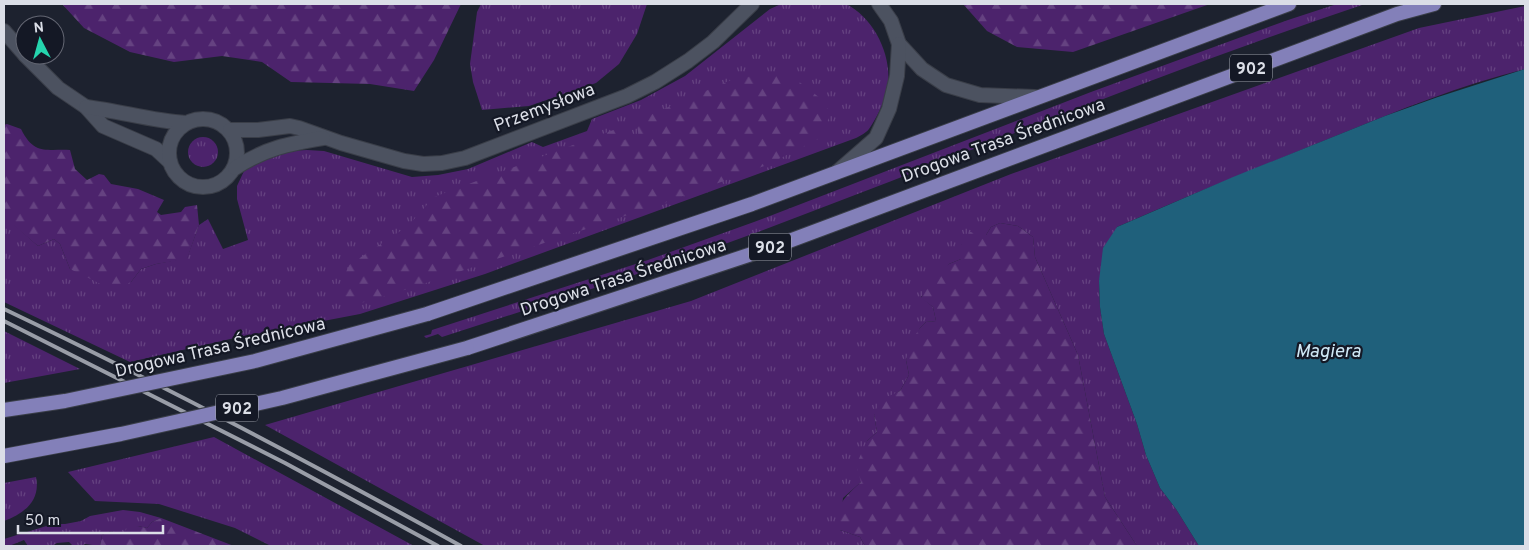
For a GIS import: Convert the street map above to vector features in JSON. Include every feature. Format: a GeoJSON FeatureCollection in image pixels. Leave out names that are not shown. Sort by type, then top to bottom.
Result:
{"type":"FeatureCollection","features":[{"type":"Feature","properties":{"kind":"main road","name":"Drogowa Trasa Średnicowa"},"geometry":{"type":"LineString","coordinates":[[4,410],[65,401],[256,361],[427,314],[743,207],[1289,4]]}},
{"type":"Feature","properties":{"kind":"main road","name":"Drogowa Trasa Średnicowa"},"geometry":{"type":"LineString","coordinates":[[4,456],[121,434],[282,398],[467,348],[772,246],[1397,14],[1434,4]]}},
{"type":"Feature","properties":{"kind":"street","name":"Przemysłowa"},"geometry":{"type":"LineString","coordinates":[[230,130],[258,130],[290,126],[404,162],[442,163],[466,158],[627,96],[655,82],[713,42],[752,4]]}},
{"type":"Feature","properties":{"kind":"street"},"geometry":{"type":"LineString","coordinates":[[836,172],[876,138],[889,109],[897,76],[899,44],[891,21],[879,4]]}},
{"type":"Feature","properties":{"kind":"street"},"geometry":{"type":"LineString","coordinates":[[4,31],[15,44]]}},
{"type":"Feature","properties":{"kind":"street"},"geometry":{"type":"LineString","coordinates":[[899,44],[922,69],[946,85],[980,95],[1035,97]]}},
{"type":"Feature","properties":{"kind":"street"},"geometry":{"type":"LineString","coordinates":[[35,65],[58,88],[86,107],[103,126],[156,149],[170,162],[182,180],[192,185],[212,186],[228,176],[238,158],[238,148],[230,130],[221,123],[210,119],[197,119],[186,123],[177,130],[171,140],[169,150],[170,162]]}},
{"type":"Feature","properties":{"kind":"street"},"geometry":{"type":"LineString","coordinates":[[86,107],[112,110],[148,119],[186,123]]}},
{"type":"Feature","properties":{"kind":"street","name":"Przemysłowa"},"geometry":{"type":"LineString","coordinates":[[234,168],[252,156],[274,148],[324,138]]}},
{"type":"Feature","properties":{"kind":"green space"},"geometry":{"type":"Polygon","coordinates":[[[62,4],[461,4],[434,60],[414,91],[370,84],[291,82],[262,62],[222,56],[174,62],[130,52],[84,28],[62,4]]]}},
{"type":"Feature","properties":{"kind":"green space"},"geometry":{"type":"Polygon","coordinates":[[[481,4],[647,4],[637,34],[619,64],[596,83],[529,106],[482,110],[473,82],[470,64],[477,12],[481,4]]]}},
{"type":"Feature","properties":{"kind":"green space"},"geometry":{"type":"Polygon","coordinates":[[[781,4],[846,4],[856,10],[874,29],[885,53],[888,65],[887,90],[880,111],[869,129],[863,134],[485,274],[360,314],[239,337],[130,362],[4,302],[4,223],[12,223],[38,246],[54,239],[60,244],[70,269],[131,282],[141,269],[187,258],[199,225],[208,219],[223,249],[248,240],[237,199],[237,186],[244,171],[255,163],[288,151],[324,151],[412,177],[438,175],[468,169],[532,142],[543,147],[587,131],[592,119],[641,100],[685,76],[770,9],[781,4]]]}},
{"type":"Feature","properties":{"kind":"green space"},"geometry":{"type":"Polygon","coordinates":[[[963,4],[1210,4],[1073,52],[1017,47],[987,31],[963,4]]]}},
{"type":"Feature","properties":{"kind":"green space"},"geometry":{"type":"Polygon","coordinates":[[[1337,4],[1365,4],[1211,58],[716,247],[442,337],[438,334],[426,338],[424,336],[431,334],[432,330],[648,260],[754,222],[1091,92],[1337,4]]]}},
{"type":"Feature","properties":{"kind":"green space"},"geometry":{"type":"Polygon","coordinates":[[[1525,6],[1525,69],[1454,90],[1407,107],[1117,227],[1099,281],[1104,334],[1137,424],[1146,455],[1160,488],[1176,509],[1199,546],[1137,546],[1105,497],[1078,355],[1035,257],[1033,237],[1018,226],[1000,223],[991,227],[986,235],[961,245],[961,259],[949,264],[921,297],[933,307],[936,321],[926,322],[920,328],[906,360],[909,375],[900,391],[891,396],[874,415],[877,432],[867,441],[861,482],[843,498],[840,530],[860,537],[865,546],[485,546],[265,425],[691,301],[1011,174],[1419,28],[1525,6]]]}},
{"type":"Feature","properties":{"kind":"green space"},"geometry":{"type":"Polygon","coordinates":[[[768,73],[793,77],[825,102],[830,116],[818,139],[767,165],[670,201],[411,288],[341,309],[340,286],[349,265],[408,226],[434,197],[616,129],[619,141],[639,136],[636,121],[731,80],[768,73]]]}},
{"type":"Feature","properties":{"kind":"green space"},"geometry":{"type":"Polygon","coordinates":[[[7,124],[21,129],[36,147],[47,150],[70,150],[75,169],[87,180],[99,174],[104,175],[111,184],[138,189],[164,200],[157,212],[161,215],[181,212],[185,207],[197,205],[199,225],[187,259],[156,264],[141,269],[131,282],[113,290],[70,269],[60,244],[54,239],[38,246],[12,224],[4,223],[4,125],[7,124]]]}},
{"type":"Feature","properties":{"kind":"green space"},"geometry":{"type":"Polygon","coordinates":[[[203,137],[214,141],[218,152],[214,163],[203,167],[192,163],[188,152],[192,141],[203,137]]]}},
{"type":"Feature","properties":{"kind":"green space"},"geometry":{"type":"Polygon","coordinates":[[[1000,223],[1018,226],[1033,237],[1035,257],[1078,355],[1105,497],[1137,546],[865,546],[860,537],[840,530],[838,514],[845,498],[861,482],[856,465],[867,441],[877,432],[874,415],[880,400],[900,391],[909,375],[906,360],[910,343],[926,322],[936,321],[933,307],[921,298],[930,278],[949,264],[961,259],[961,245],[970,232],[986,235],[991,227],[1000,223]]]}},
{"type":"Feature","properties":{"kind":"green space"},"geometry":{"type":"Polygon","coordinates":[[[4,331],[80,369],[4,383],[4,331]]]}},
{"type":"Feature","properties":{"kind":"green space"},"geometry":{"type":"Polygon","coordinates":[[[214,437],[414,546],[271,546],[235,528],[159,504],[95,501],[68,472],[214,437]]]}},
{"type":"Feature","properties":{"kind":"green space"},"geometry":{"type":"Polygon","coordinates":[[[36,477],[36,493],[29,505],[18,514],[4,521],[4,483],[36,477]]]}},
{"type":"Feature","properties":{"kind":"green space"},"geometry":{"type":"Polygon","coordinates":[[[123,510],[140,512],[161,518],[152,522],[147,528],[138,526],[123,535],[111,531],[102,535],[100,546],[85,544],[73,546],[69,542],[57,543],[52,546],[28,546],[24,540],[4,546],[4,539],[53,524],[81,521],[90,516],[123,510]]]}},
{"type":"Feature","properties":{"kind":"green space"},"geometry":{"type":"Polygon","coordinates":[[[161,518],[234,546],[100,546],[102,535],[111,531],[123,534],[128,527],[138,526],[147,528],[152,522],[161,518]]]}},
{"type":"Feature","properties":{"kind":"water","name":"Magiera"},"geometry":{"type":"Polygon","coordinates":[[[1525,69],[1525,546],[1199,546],[1176,509],[1160,488],[1146,455],[1137,424],[1104,334],[1099,281],[1103,248],[1117,227],[1233,177],[1385,116],[1525,69]]]}},
{"type":"Feature","properties":{"kind":"railway"},"geometry":{"type":"LineString","coordinates":[[4,309],[234,424],[461,546]]}},
{"type":"Feature","properties":{"kind":"railway"},"geometry":{"type":"LineString","coordinates":[[4,321],[285,463],[438,546]]}}]}
